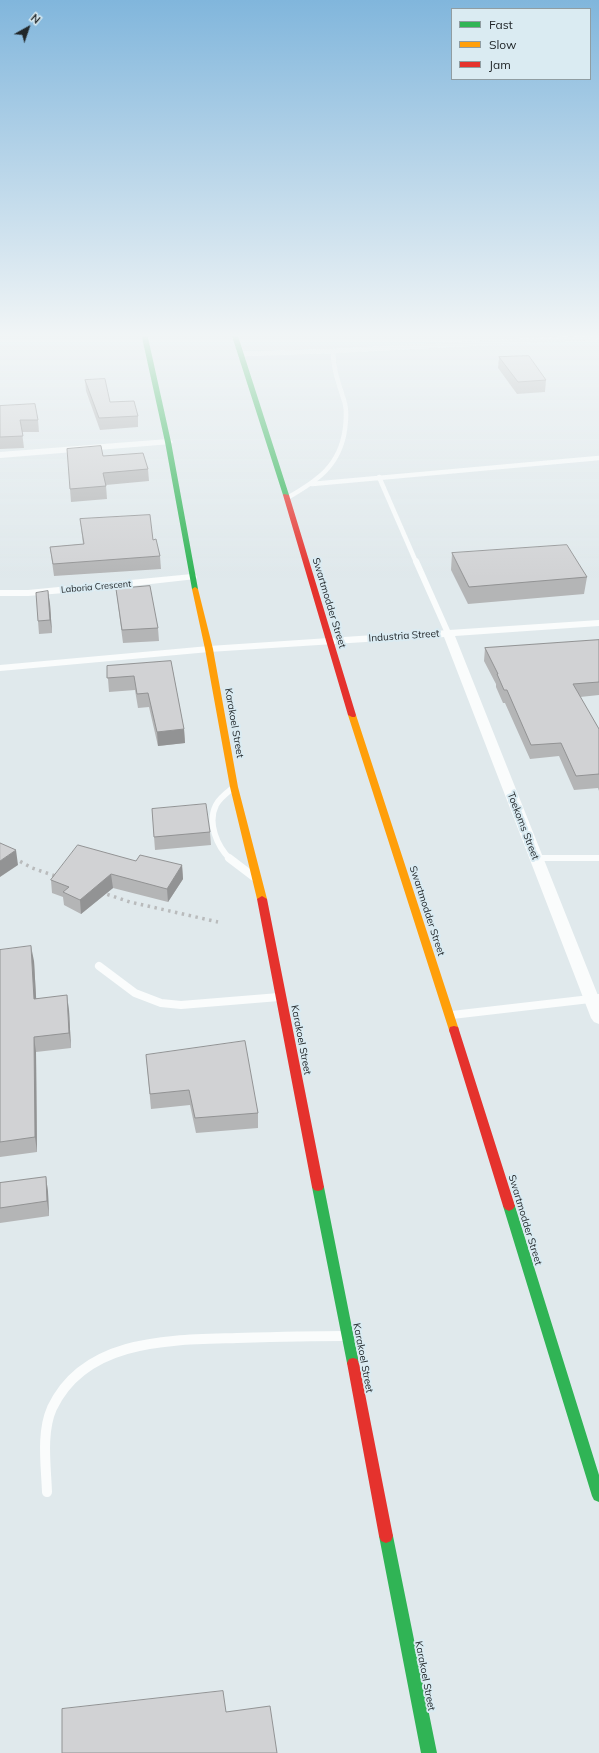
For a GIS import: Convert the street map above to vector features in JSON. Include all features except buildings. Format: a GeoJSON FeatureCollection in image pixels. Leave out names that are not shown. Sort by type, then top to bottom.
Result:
{"type":"FeatureCollection","features":[{"type":"Feature","properties":{"kind":"street","name":"Karakoel Street"},"geometry":{"type":"LineString","coordinates":[[162,415],[192,577],[209,649],[234,787],[258,880],[429,1753]]}},
{"type":"Feature","properties":{"kind":"street","name":"Swartmodder Street"},"geometry":{"type":"LineString","coordinates":[[260,415],[287,498],[329,642],[449,1016],[599,1496]]}},
{"type":"Feature","properties":{"kind":"street"},"geometry":{"type":"LineString","coordinates":[[0,455],[168,442]]}},
{"type":"Feature","properties":{"kind":"street","name":"Laboria Crescent"},"geometry":{"type":"LineString","coordinates":[[0,593],[28,593],[95,588],[192,577]]}},
{"type":"Feature","properties":{"kind":"street","name":"Industria Street"},"geometry":{"type":"LineString","coordinates":[[209,649],[599,623]]}},
{"type":"Feature","properties":{"kind":"street","name":"Toekoms Street"},"geometry":{"type":"LineString","coordinates":[[448,634],[536,858],[595,999],[599,1018]]}},
{"type":"Feature","properties":{"kind":"lane"},"geometry":{"type":"LineString","coordinates":[[287,498],[312,484],[336,459],[345,435],[346,415]]}},
{"type":"Feature","properties":{"kind":"lane"},"geometry":{"type":"LineString","coordinates":[[312,484],[599,458]]}},
{"type":"Feature","properties":{"kind":"lane"},"geometry":{"type":"LineString","coordinates":[[379,477],[448,634]]}},
{"type":"Feature","properties":{"kind":"lane"},"geometry":{"type":"LineString","coordinates":[[0,668],[209,649]]}},
{"type":"Feature","properties":{"kind":"lane"},"geometry":{"type":"LineString","coordinates":[[234,787],[215,807],[213,816],[215,832],[221,848],[226,855],[258,880]]}},
{"type":"Feature","properties":{"kind":"lane"},"geometry":{"type":"LineString","coordinates":[[536,858],[599,858]]}},
{"type":"Feature","properties":{"kind":"lane"},"geometry":{"type":"LineString","coordinates":[[99,966],[135,993],[162,1004],[181,1005],[281,996]]}},
{"type":"Feature","properties":{"kind":"lane"},"geometry":{"type":"LineString","coordinates":[[449,1016],[595,999]]}},
{"type":"Feature","properties":{"kind":"lane"},"geometry":{"type":"LineString","coordinates":[[47,1492],[46,1438],[52,1408],[62,1390],[74,1376],[106,1355],[127,1347],[152,1342],[201,1339],[347,1336]]}},
{"type":"Feature","properties":{"kind":"railway"},"geometry":{"type":"LineString","coordinates":[[0,851],[14,858]]}},
{"type":"Feature","properties":{"kind":"railway"},"geometry":{"type":"LineString","coordinates":[[14,858],[32,868],[64,879]]}},
{"type":"Feature","properties":{"kind":"railway"},"geometry":{"type":"LineString","coordinates":[[94,890],[130,902],[218,922]]}},
{"type":"Feature","properties":{"kind":"traffic: fast"},"geometry":{"type":"LineString","coordinates":[[162,415],[195,589]]}},
{"type":"Feature","properties":{"kind":"traffic: fast"},"geometry":{"type":"LineString","coordinates":[[260,415],[286,495]]}},
{"type":"Feature","properties":{"kind":"traffic: fast"},"geometry":{"type":"LineString","coordinates":[[318,1187],[353,1363]]}},
{"type":"Feature","properties":{"kind":"traffic: fast"},"geometry":{"type":"LineString","coordinates":[[509,1206],[599,1496]]}},
{"type":"Feature","properties":{"kind":"traffic: fast"},"geometry":{"type":"LineString","coordinates":[[386,1536],[429,1753]]}},
{"type":"Feature","properties":{"kind":"traffic: slow"},"geometry":{"type":"LineString","coordinates":[[195,589],[209,649],[234,787],[262,899]]}},
{"type":"Feature","properties":{"kind":"traffic: slow"},"geometry":{"type":"LineString","coordinates":[[352,715],[454,1030]]}},
{"type":"Feature","properties":{"kind":"traffic: jam"},"geometry":{"type":"LineString","coordinates":[[286,495],[352,715]]}},
{"type":"Feature","properties":{"kind":"traffic: jam"},"geometry":{"type":"LineString","coordinates":[[262,899],[318,1187]]}},
{"type":"Feature","properties":{"kind":"traffic: jam"},"geometry":{"type":"LineString","coordinates":[[454,1030],[509,1206]]}},
{"type":"Feature","properties":{"kind":"traffic: jam"},"geometry":{"type":"LineString","coordinates":[[353,1363],[386,1536]]}}]}
